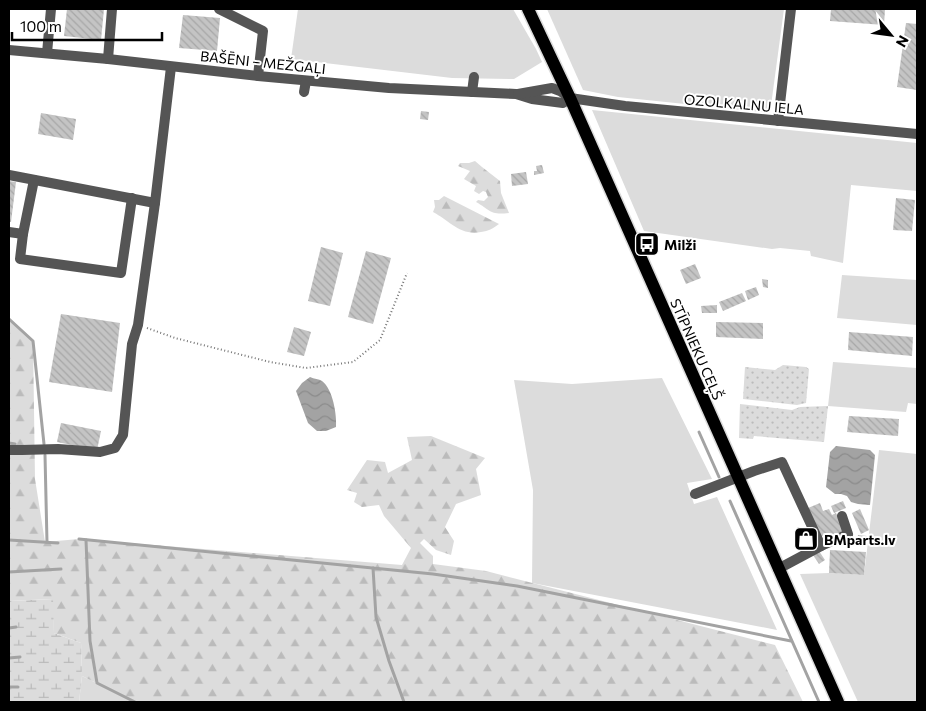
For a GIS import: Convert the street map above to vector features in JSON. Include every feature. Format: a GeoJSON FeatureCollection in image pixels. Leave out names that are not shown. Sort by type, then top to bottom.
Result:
{"type":"FeatureCollection","features":[{"type":"Feature","properties":{"kind":"main road","name":"STĪPNIEKU CEĻŠ"},"geometry":{"type":"LineString","coordinates":[[528,9],[570,98],[838,702]]}},
{"type":"Feature","properties":{"kind":"street"},"geometry":{"type":"LineString","coordinates":[[46,54],[51,9]]}},
{"type":"Feature","properties":{"kind":"street"},"geometry":{"type":"LineString","coordinates":[[108,60],[112,9]]}},
{"type":"Feature","properties":{"kind":"street"},"geometry":{"type":"LineString","coordinates":[[219,9],[263,31],[258,76]]}},
{"type":"Feature","properties":{"kind":"street"},"geometry":{"type":"LineString","coordinates":[[778,121],[791,9]]}},
{"type":"Feature","properties":{"kind":"street","name":"BAŠĒNI – MEŽGAĻI"},"geometry":{"type":"LineString","coordinates":[[9,50],[306,81],[389,88],[516,94],[532,99],[564,103],[570,98]]}},
{"type":"Feature","properties":{"kind":"street"},"geometry":{"type":"LineString","coordinates":[[9,450],[58,449],[100,452],[115,448],[123,435],[132,344],[138,325],[171,67]]}},
{"type":"Feature","properties":{"kind":"street"},"geometry":{"type":"LineString","coordinates":[[472,92],[474,77]]}},
{"type":"Feature","properties":{"kind":"street"},"geometry":{"type":"LineString","coordinates":[[304,92],[306,81]]}},
{"type":"Feature","properties":{"kind":"street","name":"OZOLKALNU IELA"},"geometry":{"type":"LineString","coordinates":[[570,98],[625,106],[917,134]]}},
{"type":"Feature","properties":{"kind":"street"},"geometry":{"type":"LineString","coordinates":[[9,175],[155,202]]}},
{"type":"Feature","properties":{"kind":"street"},"geometry":{"type":"LineString","coordinates":[[34,180],[23,234],[20,260],[121,273],[132,198]]}},
{"type":"Feature","properties":{"kind":"street"},"geometry":{"type":"LineString","coordinates":[[9,232],[23,234]]}},
{"type":"Feature","properties":{"kind":"street"},"geometry":{"type":"LineString","coordinates":[[695,494],[782,462],[821,546]]}},
{"type":"Feature","properties":{"kind":"street"},"geometry":{"type":"LineString","coordinates":[[778,569],[848,534],[842,516]]}},
{"type":"Feature","properties":{"kind":"path"},"geometry":{"type":"LineString","coordinates":[[138,325],[175,338],[270,362],[306,368],[353,362],[380,340],[408,273]]}},
{"type":"Feature","properties":{"kind":"green space"},"geometry":{"type":"Polygon","coordinates":[[[298,9],[513,9],[542,62],[514,79],[452,78],[291,59],[298,9]]]}},
{"type":"Feature","properties":{"kind":"green space"},"geometry":{"type":"Polygon","coordinates":[[[547,9],[784,9],[770,113],[618,97],[583,90],[547,9]]]}},
{"type":"Feature","properties":{"kind":"green space"},"geometry":{"type":"Polygon","coordinates":[[[592,110],[917,143],[917,191],[851,185],[843,263],[811,256],[810,251],[772,249],[644,231],[592,110]]]}},
{"type":"Feature","properties":{"kind":"green space"},"geometry":{"type":"Polygon","coordinates":[[[475,161],[500,181],[501,193],[509,213],[494,213],[476,202],[478,200],[484,201],[488,197],[486,192],[483,191],[479,194],[474,191],[476,186],[464,179],[470,171],[458,166],[460,163],[475,161]]]}},
{"type":"Feature","properties":{"kind":"green space"},"geometry":{"type":"Polygon","coordinates":[[[444,196],[499,224],[490,230],[481,232],[474,233],[461,230],[433,212],[435,207],[434,200],[439,200],[444,196]]]}},
{"type":"Feature","properties":{"kind":"green space"},"geometry":{"type":"Polygon","coordinates":[[[842,275],[917,280],[917,325],[837,318],[842,275]]]}},
{"type":"Feature","properties":{"kind":"green space"},"geometry":{"type":"Polygon","coordinates":[[[9,319],[33,341],[35,479],[45,542],[79,539],[402,565],[411,548],[384,516],[379,505],[362,507],[354,502],[357,493],[347,490],[367,460],[385,462],[388,473],[412,460],[407,437],[431,436],[485,458],[476,469],[481,495],[456,504],[445,527],[454,541],[451,555],[436,550],[424,539],[420,543],[433,556],[433,564],[486,571],[775,645],[803,702],[135,702],[82,676],[81,643],[54,633],[52,599],[9,601],[9,319]]]}},
{"type":"Feature","properties":{"kind":"green space"},"geometry":{"type":"Polygon","coordinates":[[[833,362],[917,368],[917,404],[908,403],[906,412],[828,406],[833,362]]]}},
{"type":"Feature","properties":{"kind":"green space"},"geometry":{"type":"Polygon","coordinates":[[[783,365],[806,367],[809,369],[806,403],[797,405],[743,399],[745,367],[775,370],[783,365]]]}},
{"type":"Feature","properties":{"kind":"green space"},"geometry":{"type":"Polygon","coordinates":[[[662,378],[712,479],[687,483],[694,504],[717,497],[777,630],[532,583],[533,490],[514,380],[572,384],[662,378]]]}},
{"type":"Feature","properties":{"kind":"green space"},"geometry":{"type":"Polygon","coordinates":[[[740,404],[792,410],[800,407],[828,406],[824,442],[754,436],[753,439],[739,438],[740,404]]]}},
{"type":"Feature","properties":{"kind":"green space"},"geometry":{"type":"Polygon","coordinates":[[[879,450],[917,454],[917,702],[858,702],[800,574],[864,575],[879,450]]]}},
{"type":"Feature","properties":{"kind":"green space"},"geometry":{"type":"Polygon","coordinates":[[[53,599],[54,633],[81,643],[82,676],[79,702],[9,702],[9,601],[53,599]]]}},
{"type":"Feature","properties":{"kind":"green space"},"geometry":{"type":"Polygon","coordinates":[[[82,676],[135,702],[79,702],[82,676]]]}},
{"type":"Feature","properties":{"kind":"water"},"geometry":{"type":"Polygon","coordinates":[[[310,377],[322,381],[329,390],[335,409],[336,427],[326,431],[317,431],[308,423],[296,391],[310,377]]]}},
{"type":"Feature","properties":{"kind":"water"},"geometry":{"type":"Polygon","coordinates":[[[836,446],[870,450],[875,455],[870,505],[851,502],[847,496],[835,494],[826,487],[830,452],[836,446]]]}},
{"type":"Feature","properties":{"kind":"building"},"geometry":{"type":"Polygon","coordinates":[[[67,9],[104,9],[101,40],[64,36],[67,9]]]}},
{"type":"Feature","properties":{"kind":"building"},"geometry":{"type":"Polygon","coordinates":[[[831,9],[885,9],[884,25],[830,21],[831,9]]]}},
{"type":"Feature","properties":{"kind":"building"},"geometry":{"type":"Polygon","coordinates":[[[183,15],[220,18],[217,51],[179,48],[183,15]]]}},
{"type":"Feature","properties":{"kind":"building"},"geometry":{"type":"Polygon","coordinates":[[[906,23],[917,24],[917,90],[897,87],[906,23]]]}},
{"type":"Feature","properties":{"kind":"building"},"geometry":{"type":"Polygon","coordinates":[[[421,111],[429,112],[428,120],[420,119],[421,111]]]}},
{"type":"Feature","properties":{"kind":"building"},"geometry":{"type":"Polygon","coordinates":[[[41,113],[76,119],[73,140],[38,134],[41,113]]]}},
{"type":"Feature","properties":{"kind":"building"},"geometry":{"type":"Polygon","coordinates":[[[542,165],[544,173],[534,175],[534,171],[537,171],[536,166],[542,165]]]}},
{"type":"Feature","properties":{"kind":"building"},"geometry":{"type":"Polygon","coordinates":[[[526,172],[528,184],[512,186],[511,174],[526,172]]]}},
{"type":"Feature","properties":{"kind":"building"},"geometry":{"type":"Polygon","coordinates":[[[9,181],[16,182],[11,222],[9,222],[9,181]]]}},
{"type":"Feature","properties":{"kind":"building"},"geometry":{"type":"Polygon","coordinates":[[[896,198],[915,200],[912,231],[893,230],[896,198]]]}},
{"type":"Feature","properties":{"kind":"building"},"geometry":{"type":"Polygon","coordinates":[[[321,247],[343,253],[330,306],[308,301],[321,247]]]}},
{"type":"Feature","properties":{"kind":"building"},"geometry":{"type":"Polygon","coordinates":[[[366,251],[391,258],[373,324],[348,317],[366,251]]]}},
{"type":"Feature","properties":{"kind":"building"},"geometry":{"type":"Polygon","coordinates":[[[695,264],[701,278],[686,284],[680,270],[695,264]]]}},
{"type":"Feature","properties":{"kind":"building"},"geometry":{"type":"Polygon","coordinates":[[[762,279],[768,280],[768,288],[763,287],[762,279]]]}},
{"type":"Feature","properties":{"kind":"building"},"geometry":{"type":"Polygon","coordinates":[[[756,287],[759,295],[748,300],[745,291],[756,287]]]}},
{"type":"Feature","properties":{"kind":"building"},"geometry":{"type":"Polygon","coordinates":[[[742,293],[746,301],[723,311],[719,302],[742,293]]]}},
{"type":"Feature","properties":{"kind":"building"},"geometry":{"type":"Polygon","coordinates":[[[717,305],[717,313],[702,313],[701,306],[717,305]]]}},
{"type":"Feature","properties":{"kind":"building"},"geometry":{"type":"Polygon","coordinates":[[[61,314],[120,323],[112,392],[49,382],[61,314]]]}},
{"type":"Feature","properties":{"kind":"building"},"geometry":{"type":"Polygon","coordinates":[[[716,322],[763,323],[763,339],[716,337],[716,322]]]}},
{"type":"Feature","properties":{"kind":"building"},"geometry":{"type":"Polygon","coordinates":[[[294,327],[311,332],[304,356],[287,352],[294,327]]]}},
{"type":"Feature","properties":{"kind":"building"},"geometry":{"type":"Polygon","coordinates":[[[849,332],[913,337],[912,356],[848,350],[849,332]]]}},
{"type":"Feature","properties":{"kind":"building"},"geometry":{"type":"Polygon","coordinates":[[[849,416],[899,419],[898,436],[847,432],[849,416]]]}},
{"type":"Feature","properties":{"kind":"building"},"geometry":{"type":"Polygon","coordinates":[[[61,423],[101,431],[97,450],[57,442],[61,423]]]}},
{"type":"Feature","properties":{"kind":"building"},"geometry":{"type":"Polygon","coordinates":[[[843,501],[846,508],[834,513],[831,506],[843,501]]]}},
{"type":"Feature","properties":{"kind":"building"},"geometry":{"type":"Polygon","coordinates":[[[820,503],[823,511],[829,509],[832,515],[836,513],[843,531],[830,537],[828,533],[820,537],[808,508],[820,503]]]}},
{"type":"Feature","properties":{"kind":"building"},"geometry":{"type":"Polygon","coordinates":[[[860,509],[869,530],[861,534],[852,513],[860,509]]]}},
{"type":"Feature","properties":{"kind":"building"},"geometry":{"type":"Polygon","coordinates":[[[809,530],[814,543],[801,549],[795,535],[809,530]]]}},
{"type":"Feature","properties":{"kind":"building"},"geometry":{"type":"Polygon","coordinates":[[[858,535],[867,536],[866,543],[857,541],[858,535]]]}},
{"type":"Feature","properties":{"kind":"building"},"geometry":{"type":"Polygon","coordinates":[[[830,550],[866,552],[864,575],[829,573],[830,550]]]}},
{"type":"Feature","properties":{"kind":"building"},"geometry":{"type":"Polygon","coordinates":[[[819,551],[825,560],[819,564],[813,555],[819,551]]]}},
{"type":"Feature","properties":{"kind":"waterway"},"geometry":{"type":"LineString","coordinates":[[9,319],[33,341],[44,444]]}},
{"type":"Feature","properties":{"kind":"waterway"},"geometry":{"type":"LineString","coordinates":[[699,432],[719,477]]}},
{"type":"Feature","properties":{"kind":"waterway"},"geometry":{"type":"LineString","coordinates":[[9,443],[15,444]]}},
{"type":"Feature","properties":{"kind":"waterway"},"geometry":{"type":"LineString","coordinates":[[45,455],[47,542]]}},
{"type":"Feature","properties":{"kind":"waterway"},"geometry":{"type":"LineString","coordinates":[[730,501],[819,702]]}},
{"type":"Feature","properties":{"kind":"waterway"},"geometry":{"type":"LineString","coordinates":[[79,539],[433,574],[517,586],[791,641]]}},
{"type":"Feature","properties":{"kind":"waterway"},"geometry":{"type":"LineString","coordinates":[[9,540],[58,543]]}},
{"type":"Feature","properties":{"kind":"waterway"},"geometry":{"type":"LineString","coordinates":[[86,540],[90,641],[97,683],[135,702]]}},
{"type":"Feature","properties":{"kind":"waterway"},"geometry":{"type":"LineString","coordinates":[[373,568],[376,617],[404,702]]}},
{"type":"Feature","properties":{"kind":"waterway"},"geometry":{"type":"LineString","coordinates":[[9,572],[61,569]]}},
{"type":"Feature","properties":{"kind":"waterway"},"geometry":{"type":"LineString","coordinates":[[9,628],[16,627]]}},
{"type":"Feature","properties":{"kind":"waterway"},"geometry":{"type":"LineString","coordinates":[[9,658],[20,657]]}},
{"type":"Feature","properties":{"kind":"waterway"},"geometry":{"type":"LineString","coordinates":[[9,687],[18,687]]}},
{"type":"Feature","properties":{"kind":"place","name":"Milži"},"geometry":{"type":"Point","coordinates":[647,244]}},
{"type":"Feature","properties":{"kind":"place","name":"BMparts.lv"},"geometry":{"type":"Point","coordinates":[806,539]}}]}
